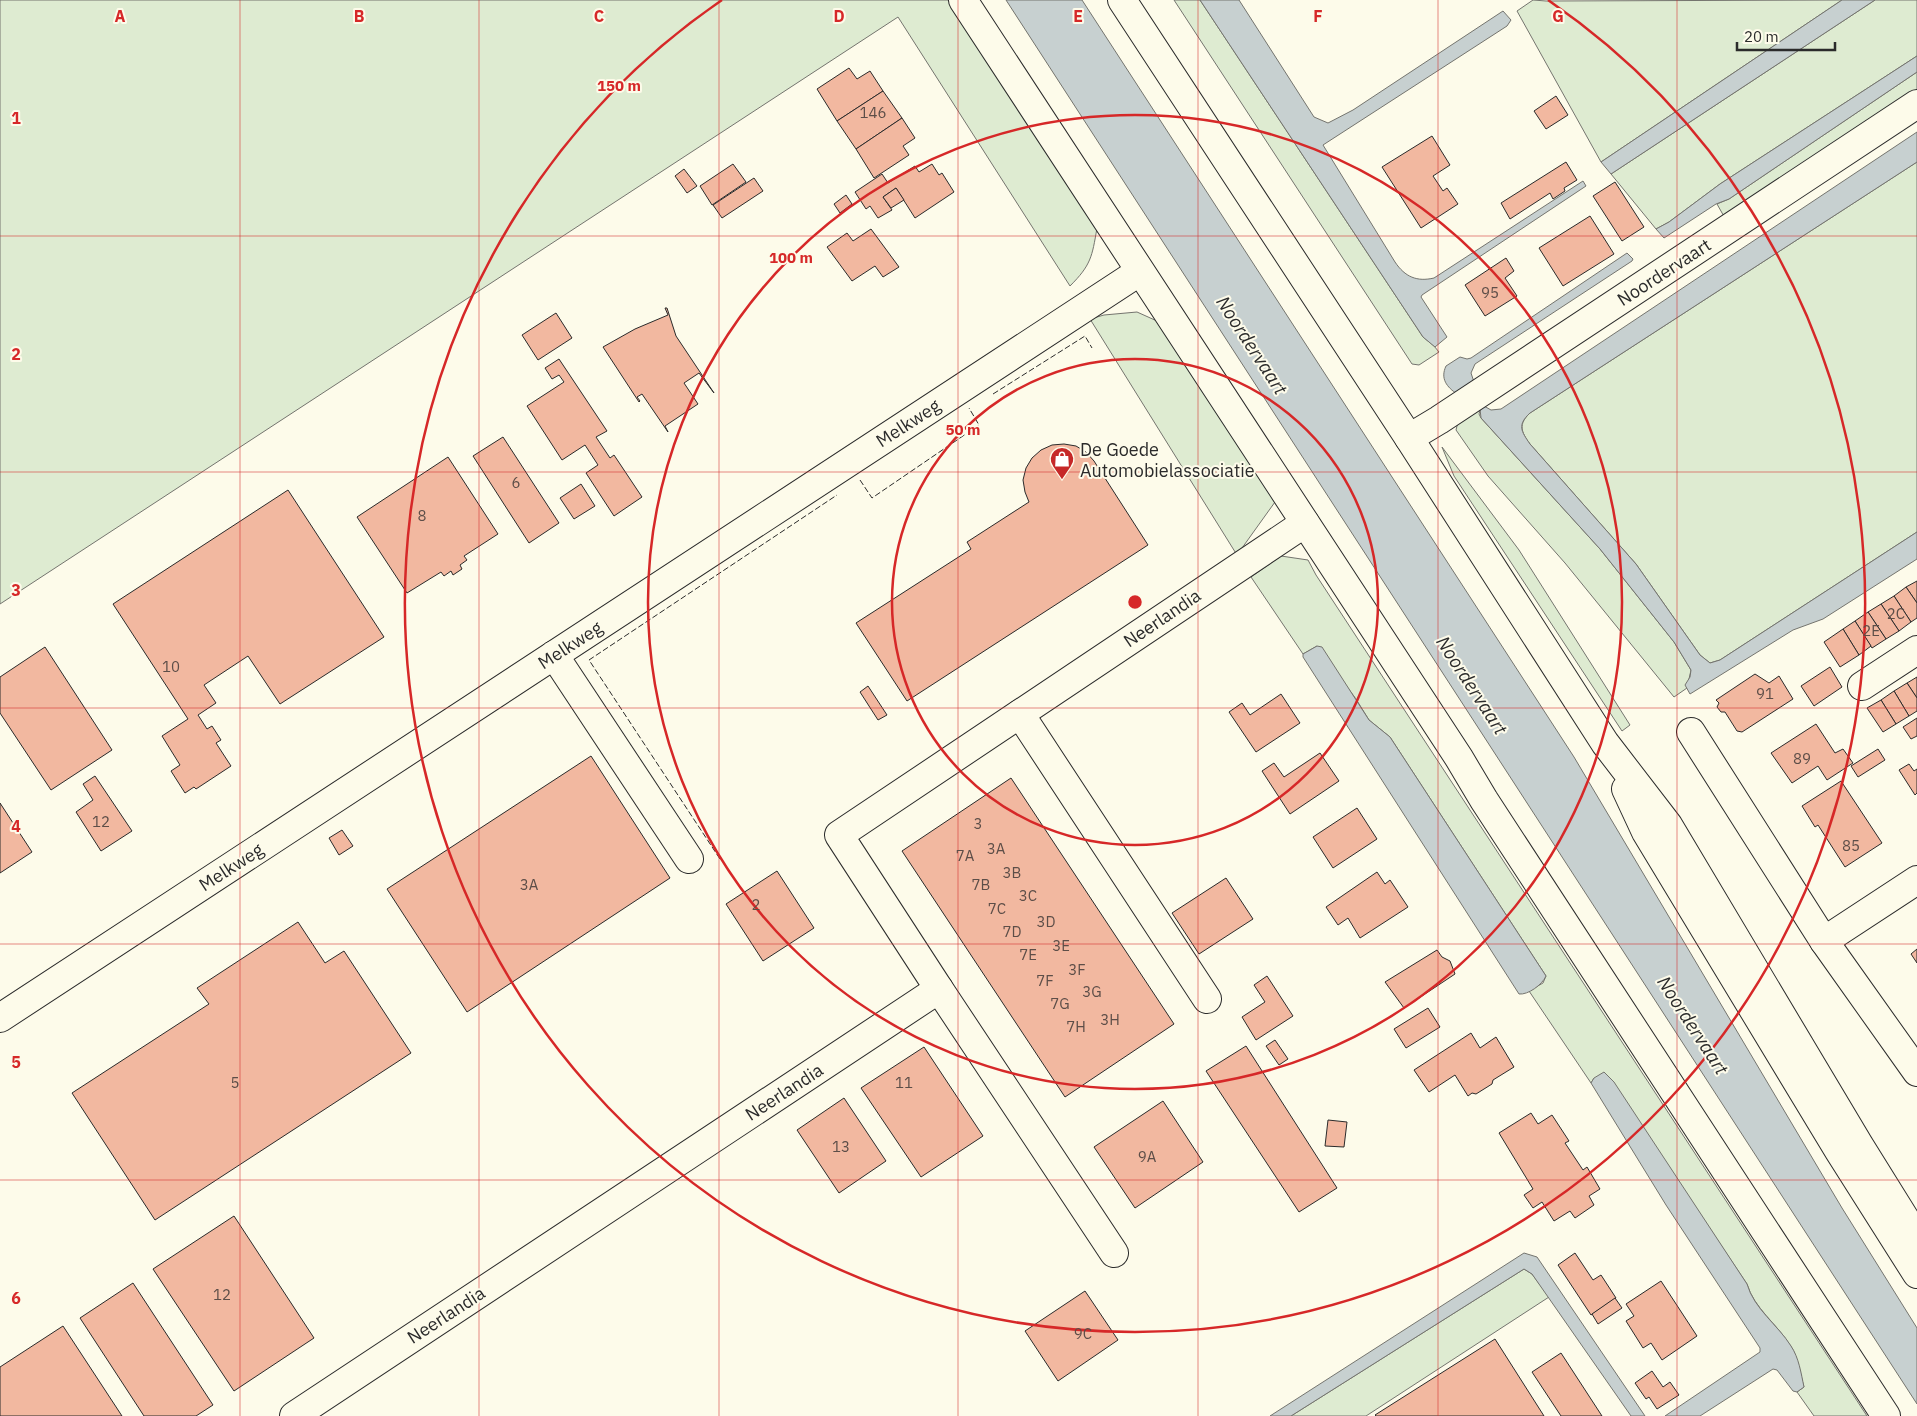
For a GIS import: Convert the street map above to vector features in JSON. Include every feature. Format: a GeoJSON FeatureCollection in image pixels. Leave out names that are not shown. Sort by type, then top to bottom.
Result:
{"type":"FeatureCollection","features":[{"type":"Feature","properties":{"kind":"street"},"geometry":{"type":"LineString","coordinates":[[963,0],[1886,1416]]}},
{"type":"Feature","properties":{"kind":"street"},"geometry":{"type":"LineString","coordinates":[[1122,0],[1410,438],[1605,743],[1668,825],[1858,1145],[1917,1238]]}},
{"type":"Feature","properties":{"kind":"street","name":"Noordervaart"},"geometry":{"type":"LineString","coordinates":[[1410,438],[1917,104]]}},
{"type":"Feature","properties":{"kind":"street","name":"Melkweg"},"geometry":{"type":"LineString","coordinates":[[0,1018],[1139,272]]}},
{"type":"Feature","properties":{"kind":"street","name":"Neerlandia"},"geometry":{"type":"LineString","coordinates":[[294,1416],[939,989],[839,835],[1305,523]]}},
{"type":"Feature","properties":{"kind":"street"},"geometry":{"type":"LineString","coordinates":[[1862,686],[1917,650]]}},
{"type":"Feature","properties":{"kind":"street"},"geometry":{"type":"LineString","coordinates":[[554,655],[689,859]]}},
{"type":"Feature","properties":{"kind":"street"},"geometry":{"type":"LineString","coordinates":[[1020,714],[1206,999]]}},
{"type":"Feature","properties":{"kind":"street"},"geometry":{"type":"LineString","coordinates":[[1691,732],[1824,941],[1917,1072]]}},
{"type":"Feature","properties":{"kind":"street"},"geometry":{"type":"LineString","coordinates":[[1605,743],[1646,832],[1834,1143],[1917,1274]]}},
{"type":"Feature","properties":{"kind":"street"},"geometry":{"type":"LineString","coordinates":[[1824,941],[1917,880]]}},
{"type":"Feature","properties":{"kind":"street"},"geometry":{"type":"LineString","coordinates":[[939,989],[1114,1253]]}},
{"type":"Feature","properties":{"kind":"green space"},"geometry":{"type":"Polygon","coordinates":[[[0,0],[948,0],[1097,228],[1094,246],[1090,260],[1070,286],[898,17],[0,604],[0,0]]]}},
{"type":"Feature","properties":{"kind":"green space"},"geometry":{"type":"Polygon","coordinates":[[[1174,0],[1200,0],[1423,337],[1439,352],[1419,365],[1412,364],[1174,0]]]}},
{"type":"Feature","properties":{"kind":"green space"},"geometry":{"type":"Polygon","coordinates":[[[1533,0],[1842,0],[1601,162],[1517,11],[1533,0]]]}},
{"type":"Feature","properties":{"kind":"green space"},"geometry":{"type":"Polygon","coordinates":[[[1875,0],[1917,0],[1917,56],[1720,184],[1669,222],[1656,229],[1611,174],[1875,0]]]}},
{"type":"Feature","properties":{"kind":"green space"},"geometry":{"type":"Polygon","coordinates":[[[1917,72],[1917,94],[1726,220],[1717,204],[1729,199],[1917,72]]]}},
{"type":"Feature","properties":{"kind":"green space"},"geometry":{"type":"Polygon","coordinates":[[[1917,162],[1917,532],[1720,660],[1710,663],[1700,655],[1636,564],[1530,444],[1523,432],[1522,424],[1530,413],[1917,162]]]}},
{"type":"Feature","properties":{"kind":"green space"},"geometry":{"type":"Polygon","coordinates":[[[1137,312],[1157,321],[1275,502],[1237,555],[1090,319],[1104,315],[1137,312]]]}},
{"type":"Feature","properties":{"kind":"green space"},"geometry":{"type":"Polygon","coordinates":[[[1482,403],[1479,414],[1481,418],[1600,549],[1674,642],[1691,670],[1687,688],[1674,697],[1565,563],[1488,476],[1456,430],[1458,422],[1482,403]]]}},
{"type":"Feature","properties":{"kind":"green space"},"geometry":{"type":"Polygon","coordinates":[[[1442,447],[1519,550],[1630,725],[1622,731],[1454,476],[1442,447]]]}},
{"type":"Feature","properties":{"kind":"green space"},"geometry":{"type":"Polygon","coordinates":[[[1281,556],[1308,560],[1316,575],[1867,1416],[1814,1416],[1797,1392],[1804,1387],[1793,1349],[1755,1301],[1747,1284],[1694,1205],[1594,1078],[1591,1083],[1529,991],[1543,983],[1546,976],[1390,737],[1369,720],[1317,646],[1303,654],[1251,577],[1281,556]]]}},
{"type":"Feature","properties":{"kind":"green space"},"geometry":{"type":"Polygon","coordinates":[[[1524,1269],[1532,1274],[1549,1297],[1366,1416],[1291,1416],[1524,1269]]]}},
{"type":"Feature","properties":{"kind":"water"},"geometry":{"type":"Polygon","coordinates":[[[1006,0],[1082,0],[1574,757],[1842,1208],[1917,1328],[1917,1404],[1006,0]]]}},
{"type":"Feature","properties":{"kind":"water"},"geometry":{"type":"Polygon","coordinates":[[[1200,0],[1239,0],[1314,117],[1328,123],[1353,110],[1503,11],[1511,20],[1507,26],[1323,145],[1395,262],[1407,275],[1417,279],[1434,278],[1583,181],[1586,186],[1422,295],[1421,297],[1447,337],[1435,347],[1423,337],[1200,0]]]}},
{"type":"Feature","properties":{"kind":"water"},"geometry":{"type":"Polygon","coordinates":[[[1842,0],[1875,0],[1611,174],[1601,162],[1842,0]]]}},
{"type":"Feature","properties":{"kind":"water"},"geometry":{"type":"Polygon","coordinates":[[[1917,56],[1917,72],[1729,199],[1716,204],[1664,238],[1656,229],[1669,222],[1720,184],[1917,56]]]}},
{"type":"Feature","properties":{"kind":"water"},"geometry":{"type":"Polygon","coordinates":[[[1917,132],[1917,162],[1530,413],[1523,421],[1523,432],[1530,444],[1636,564],[1700,655],[1710,663],[1720,660],[1917,532],[1917,559],[1823,619],[1793,630],[1690,694],[1685,685],[1690,677],[1691,670],[1674,642],[1600,549],[1481,418],[1480,409],[1484,406],[1491,410],[1501,409],[1917,132]]]}},
{"type":"Feature","properties":{"kind":"water"},"geometry":{"type":"Polygon","coordinates":[[[1627,253],[1633,259],[1632,261],[1475,364],[1471,373],[1474,382],[1457,394],[1445,382],[1444,371],[1446,366],[1460,357],[1471,358],[1627,253]]]}},
{"type":"Feature","properties":{"kind":"water"},"geometry":{"type":"Polygon","coordinates":[[[1317,646],[1322,647],[1369,720],[1390,737],[1546,976],[1534,989],[1519,994],[1303,657],[1303,654],[1317,646]]]}},
{"type":"Feature","properties":{"kind":"water"},"geometry":{"type":"Polygon","coordinates":[[[1604,1072],[1614,1082],[1747,1284],[1755,1301],[1791,1346],[1798,1361],[1804,1387],[1797,1392],[1793,1391],[1777,1370],[1773,1369],[1700,1416],[1665,1416],[1760,1352],[1760,1348],[1666,1205],[1591,1083],[1594,1078],[1604,1072]]]}},
{"type":"Feature","properties":{"kind":"water"},"geometry":{"type":"Polygon","coordinates":[[[1524,1253],[1537,1257],[1645,1416],[1631,1416],[1532,1274],[1524,1269],[1291,1416],[1270,1416],[1524,1253]]]}},
{"type":"Feature","properties":{"kind":"building"},"geometry":{"type":"Polygon","coordinates":[[[849,68],[857,79],[870,71],[883,91],[837,121],[817,89],[849,68]]]}},
{"type":"Feature","properties":{"kind":"building"},"geometry":{"type":"Polygon","coordinates":[[[883,91],[902,118],[856,149],[837,121],[883,91]]]}},
{"type":"Feature","properties":{"kind":"building"},"geometry":{"type":"Polygon","coordinates":[[[1556,96],[1568,115],[1546,129],[1534,111],[1556,96]]]}},
{"type":"Feature","properties":{"kind":"building"},"geometry":{"type":"Polygon","coordinates":[[[902,118],[915,138],[903,146],[909,155],[874,178],[856,149],[902,118]]]}},
{"type":"Feature","properties":{"kind":"building"},"geometry":{"type":"Polygon","coordinates":[[[1432,136],[1450,165],[1433,176],[1443,191],[1447,188],[1458,204],[1421,228],[1382,167],[1432,136]]]}},
{"type":"Feature","properties":{"kind":"building"},"geometry":{"type":"Polygon","coordinates":[[[1566,162],[1577,180],[1564,188],[1565,191],[1553,199],[1550,193],[1510,219],[1501,203],[1566,162]]]}},
{"type":"Feature","properties":{"kind":"building"},"geometry":{"type":"Polygon","coordinates":[[[733,164],[746,182],[712,205],[700,186],[733,164]]]}},
{"type":"Feature","properties":{"kind":"building"},"geometry":{"type":"Polygon","coordinates":[[[932,164],[939,175],[942,173],[954,192],[915,218],[896,188],[883,197],[892,210],[878,218],[870,206],[866,209],[855,192],[882,174],[888,183],[915,166],[919,172],[932,164]]]}},
{"type":"Feature","properties":{"kind":"building"},"geometry":{"type":"Polygon","coordinates":[[[684,169],[697,186],[687,193],[675,176],[684,169]]]}},
{"type":"Feature","properties":{"kind":"building"},"geometry":{"type":"Polygon","coordinates":[[[754,178],[763,191],[722,218],[713,205],[754,178]]]}},
{"type":"Feature","properties":{"kind":"building"},"geometry":{"type":"Polygon","coordinates":[[[1615,182],[1644,227],[1622,241],[1593,196],[1615,182]]]}},
{"type":"Feature","properties":{"kind":"building"},"geometry":{"type":"Polygon","coordinates":[[[896,188],[904,200],[891,208],[883,197],[896,188]]]}},
{"type":"Feature","properties":{"kind":"building"},"geometry":{"type":"Polygon","coordinates":[[[846,195],[852,204],[840,213],[834,204],[846,195]]]}},
{"type":"Feature","properties":{"kind":"building"},"geometry":{"type":"Polygon","coordinates":[[[1590,216],[1614,254],[1563,286],[1539,248],[1590,216]]]}},
{"type":"Feature","properties":{"kind":"building"},"geometry":{"type":"Polygon","coordinates":[[[871,229],[899,267],[883,277],[875,266],[852,281],[827,247],[847,233],[853,241],[871,229]]]}},
{"type":"Feature","properties":{"kind":"building"},"geometry":{"type":"Polygon","coordinates":[[[1506,258],[1514,271],[1505,278],[1517,296],[1485,316],[1465,285],[1506,258]]]}},
{"type":"Feature","properties":{"kind":"building"},"geometry":{"type":"Polygon","coordinates":[[[665,308],[667,308],[676,336],[714,393],[699,373],[684,383],[698,404],[665,426],[668,432],[642,394],[637,397],[639,402],[603,347],[635,329],[668,315],[665,308]]]}},
{"type":"Feature","properties":{"kind":"building"},"geometry":{"type":"Polygon","coordinates":[[[556,313],[572,338],[538,360],[522,335],[556,313]]]}},
{"type":"Feature","properties":{"kind":"building"},"geometry":{"type":"Polygon","coordinates":[[[559,359],[607,431],[596,437],[610,458],[614,455],[642,497],[614,516],[586,473],[598,465],[585,445],[562,460],[527,406],[564,382],[559,375],[552,379],[545,368],[559,359]]]}},
{"type":"Feature","properties":{"kind":"building"},"geometry":{"type":"Polygon","coordinates":[[[503,437],[559,523],[529,543],[473,456],[503,437]]]}},
{"type":"Feature","properties":{"kind":"building"},"geometry":{"type":"Polygon","coordinates":[[[1052,445],[1076,446],[1086,452],[1094,461],[1148,545],[907,701],[856,623],[971,549],[967,542],[1029,502],[1023,480],[1026,468],[1032,458],[1041,450],[1052,445]]]}},
{"type":"Feature","properties":{"kind":"building"},"geometry":{"type":"Polygon","coordinates":[[[448,457],[498,534],[464,556],[467,560],[460,565],[462,569],[453,575],[451,571],[444,576],[441,572],[407,593],[357,517],[448,457]]]}},
{"type":"Feature","properties":{"kind":"building"},"geometry":{"type":"Polygon","coordinates":[[[581,484],[595,506],[574,519],[560,498],[581,484]]]}},
{"type":"Feature","properties":{"kind":"building"},"geometry":{"type":"Polygon","coordinates":[[[288,490],[384,637],[280,704],[248,656],[204,685],[216,703],[198,715],[207,729],[212,726],[221,740],[216,743],[231,766],[196,789],[194,787],[185,793],[171,771],[180,765],[162,736],[188,719],[113,604],[288,490]]]}},
{"type":"Feature","properties":{"kind":"building"},"geometry":{"type":"Polygon","coordinates":[[[1917,581],[1917,603],[1906,587],[1917,581]]]}},
{"type":"Feature","properties":{"kind":"building"},"geometry":{"type":"Polygon","coordinates":[[[1906,587],[1917,603],[1917,618],[1911,622],[1894,596],[1906,587]]]}},
{"type":"Feature","properties":{"kind":"building"},"geometry":{"type":"Polygon","coordinates":[[[1894,596],[1911,622],[1899,631],[1881,604],[1894,596]]]}},
{"type":"Feature","properties":{"kind":"building"},"geometry":{"type":"Polygon","coordinates":[[[1881,604],[1899,631],[1886,639],[1868,612],[1881,604]]]}},
{"type":"Feature","properties":{"kind":"building"},"geometry":{"type":"Polygon","coordinates":[[[1868,612],[1886,639],[1872,648],[1855,621],[1868,612]]]}},
{"type":"Feature","properties":{"kind":"building"},"geometry":{"type":"Polygon","coordinates":[[[1855,621],[1871,646],[1859,655],[1843,629],[1855,621]]]}},
{"type":"Feature","properties":{"kind":"building"},"geometry":{"type":"Polygon","coordinates":[[[1843,629],[1859,655],[1840,667],[1824,642],[1843,629]]]}},
{"type":"Feature","properties":{"kind":"building"},"geometry":{"type":"Polygon","coordinates":[[[45,647],[112,750],[51,790],[0,713],[0,677],[45,647]]]}},
{"type":"Feature","properties":{"kind":"building"},"geometry":{"type":"Polygon","coordinates":[[[1830,667],[1842,687],[1814,706],[1801,686],[1830,667]]]}},
{"type":"Feature","properties":{"kind":"building"},"geometry":{"type":"Polygon","coordinates":[[[1755,674],[1769,683],[1779,676],[1793,699],[1742,732],[1737,731],[1725,712],[1721,712],[1717,707],[1719,703],[1716,700],[1755,674]]]}},
{"type":"Feature","properties":{"kind":"building"},"geometry":{"type":"Polygon","coordinates":[[[1917,677],[1917,698],[1907,683],[1917,677]]]}},
{"type":"Feature","properties":{"kind":"building"},"geometry":{"type":"Polygon","coordinates":[[[1907,683],[1917,698],[1917,711],[1909,716],[1894,691],[1907,683]]]}},
{"type":"Feature","properties":{"kind":"building"},"geometry":{"type":"Polygon","coordinates":[[[868,686],[887,715],[878,720],[860,692],[868,686]]]}},
{"type":"Feature","properties":{"kind":"building"},"geometry":{"type":"Polygon","coordinates":[[[1894,691],[1909,716],[1896,724],[1881,700],[1894,691]]]}},
{"type":"Feature","properties":{"kind":"building"},"geometry":{"type":"Polygon","coordinates":[[[1281,694],[1300,723],[1256,752],[1229,712],[1242,703],[1250,715],[1281,694]]]}},
{"type":"Feature","properties":{"kind":"building"},"geometry":{"type":"Polygon","coordinates":[[[1881,700],[1896,724],[1883,732],[1867,708],[1881,700]]]}},
{"type":"Feature","properties":{"kind":"building"},"geometry":{"type":"Polygon","coordinates":[[[1917,718],[1917,736],[1911,739],[1903,727],[1917,718]]]}},
{"type":"Feature","properties":{"kind":"building"},"geometry":{"type":"Polygon","coordinates":[[[1816,724],[1835,753],[1843,749],[1853,763],[1827,780],[1818,766],[1792,783],[1771,753],[1816,724]]]}},
{"type":"Feature","properties":{"kind":"building"},"geometry":{"type":"Polygon","coordinates":[[[1878,749],[1885,760],[1858,777],[1851,766],[1878,749]]]}},
{"type":"Feature","properties":{"kind":"building"},"geometry":{"type":"Polygon","coordinates":[[[1320,753],[1339,781],[1290,814],[1262,771],[1274,763],[1284,777],[1320,753]]]}},
{"type":"Feature","properties":{"kind":"building"},"geometry":{"type":"Polygon","coordinates":[[[591,756],[670,878],[467,1012],[387,889],[591,756]]]}},
{"type":"Feature","properties":{"kind":"building"},"geometry":{"type":"Polygon","coordinates":[[[1909,764],[1914,771],[1917,769],[1917,793],[1915,795],[1899,770],[1909,764]]]}},
{"type":"Feature","properties":{"kind":"building"},"geometry":{"type":"Polygon","coordinates":[[[95,776],[132,831],[101,851],[76,812],[93,800],[83,784],[95,776]]]}},
{"type":"Feature","properties":{"kind":"building"},"geometry":{"type":"Polygon","coordinates":[[[1011,778],[1174,1024],[1065,1097],[902,851],[1011,778]]]}},
{"type":"Feature","properties":{"kind":"building"},"geometry":{"type":"Polygon","coordinates":[[[1841,781],[1882,843],[1845,867],[1818,825],[1815,827],[1802,806],[1841,781]]]}},
{"type":"Feature","properties":{"kind":"building"},"geometry":{"type":"Polygon","coordinates":[[[0,803],[32,852],[0,873],[0,803]]]}},
{"type":"Feature","properties":{"kind":"building"},"geometry":{"type":"Polygon","coordinates":[[[1357,808],[1377,839],[1333,868],[1313,837],[1357,808]]]}},
{"type":"Feature","properties":{"kind":"building"},"geometry":{"type":"Polygon","coordinates":[[[342,830],[353,846],[339,855],[329,838],[342,830]]]}},
{"type":"Feature","properties":{"kind":"building"},"geometry":{"type":"Polygon","coordinates":[[[777,871],[814,928],[763,961],[726,904],[777,871]]]}},
{"type":"Feature","properties":{"kind":"building"},"geometry":{"type":"Polygon","coordinates":[[[1377,872],[1385,884],[1390,880],[1408,907],[1360,938],[1348,918],[1338,925],[1326,907],[1377,872]]]}},
{"type":"Feature","properties":{"kind":"building"},"geometry":{"type":"Polygon","coordinates":[[[1226,878],[1253,919],[1199,954],[1172,913],[1226,878]]]}},
{"type":"Feature","properties":{"kind":"building"},"geometry":{"type":"Polygon","coordinates":[[[298,922],[325,963],[344,951],[411,1053],[155,1220],[72,1093],[209,1004],[197,988],[298,922]]]}},
{"type":"Feature","properties":{"kind":"building"},"geometry":{"type":"Polygon","coordinates":[[[1917,949],[1917,963],[1911,954],[1917,949]]]}},
{"type":"Feature","properties":{"kind":"building"},"geometry":{"type":"Polygon","coordinates":[[[1437,950],[1442,957],[1450,961],[1455,974],[1404,1008],[1385,982],[1437,950]]]}},
{"type":"Feature","properties":{"kind":"building"},"geometry":{"type":"Polygon","coordinates":[[[1267,976],[1293,1016],[1256,1040],[1242,1017],[1265,1002],[1254,985],[1267,976]]]}},
{"type":"Feature","properties":{"kind":"building"},"geometry":{"type":"Polygon","coordinates":[[[1428,1008],[1440,1027],[1406,1048],[1394,1029],[1428,1008]]]}},
{"type":"Feature","properties":{"kind":"building"},"geometry":{"type":"Polygon","coordinates":[[[1471,1033],[1480,1048],[1496,1037],[1514,1067],[1493,1080],[1492,1084],[1476,1094],[1472,1093],[1468,1096],[1455,1075],[1429,1092],[1414,1070],[1471,1033]]]}},
{"type":"Feature","properties":{"kind":"building"},"geometry":{"type":"Polygon","coordinates":[[[1275,1040],[1288,1059],[1279,1065],[1266,1046],[1275,1040]]]}},
{"type":"Feature","properties":{"kind":"building"},"geometry":{"type":"Polygon","coordinates":[[[1246,1046],[1337,1188],[1299,1212],[1206,1071],[1246,1046]]]}},
{"type":"Feature","properties":{"kind":"building"},"geometry":{"type":"Polygon","coordinates":[[[924,1047],[983,1136],[921,1177],[861,1088],[924,1047]]]}},
{"type":"Feature","properties":{"kind":"building"},"geometry":{"type":"Polygon","coordinates":[[[844,1098],[886,1161],[839,1193],[797,1130],[844,1098]]]}},
{"type":"Feature","properties":{"kind":"building"},"geometry":{"type":"Polygon","coordinates":[[[1163,1101],[1203,1162],[1135,1208],[1094,1147],[1163,1101]]]}},
{"type":"Feature","properties":{"kind":"building"},"geometry":{"type":"Polygon","coordinates":[[[1531,1113],[1538,1124],[1552,1115],[1569,1141],[1565,1143],[1583,1170],[1587,1167],[1600,1189],[1589,1196],[1594,1205],[1575,1218],[1570,1211],[1554,1221],[1542,1202],[1533,1208],[1524,1195],[1533,1189],[1499,1133],[1531,1113]]]}},
{"type":"Feature","properties":{"kind":"building"},"geometry":{"type":"Polygon","coordinates":[[[1328,1120],[1347,1122],[1344,1147],[1325,1146],[1328,1120]]]}},
{"type":"Feature","properties":{"kind":"building"},"geometry":{"type":"Polygon","coordinates":[[[234,1216],[314,1338],[234,1391],[153,1269],[234,1216]]]}},
{"type":"Feature","properties":{"kind":"building"},"geometry":{"type":"Polygon","coordinates":[[[1575,1253],[1593,1280],[1601,1275],[1616,1298],[1591,1315],[1558,1265],[1575,1253]]]}},
{"type":"Feature","properties":{"kind":"building"},"geometry":{"type":"Polygon","coordinates":[[[1661,1281],[1697,1336],[1662,1360],[1651,1343],[1643,1348],[1626,1321],[1634,1316],[1626,1304],[1661,1281]]]}},
{"type":"Feature","properties":{"kind":"building"},"geometry":{"type":"Polygon","coordinates":[[[133,1283],[213,1405],[196,1416],[144,1416],[80,1318],[133,1283]]]}},
{"type":"Feature","properties":{"kind":"building"},"geometry":{"type":"Polygon","coordinates":[[[1085,1291],[1118,1340],[1058,1381],[1025,1331],[1085,1291]]]}},
{"type":"Feature","properties":{"kind":"building"},"geometry":{"type":"Polygon","coordinates":[[[1615,1298],[1622,1308],[1598,1324],[1592,1314],[1615,1298]]]}},
{"type":"Feature","properties":{"kind":"building"},"geometry":{"type":"Polygon","coordinates":[[[63,1326],[122,1416],[0,1416],[0,1367],[63,1326]]]}},
{"type":"Feature","properties":{"kind":"building"},"geometry":{"type":"Polygon","coordinates":[[[1495,1339],[1544,1416],[1375,1415],[1495,1339]]]}},
{"type":"Feature","properties":{"kind":"building"},"geometry":{"type":"Polygon","coordinates":[[[1561,1353],[1602,1416],[1561,1416],[1532,1372],[1561,1353]]]}},
{"type":"Feature","properties":{"kind":"building"},"geometry":{"type":"Polygon","coordinates":[[[1652,1371],[1663,1387],[1670,1382],[1679,1395],[1657,1409],[1649,1397],[1646,1399],[1635,1383],[1652,1371]]]}},
{"type":"Feature","properties":{"kind":"fence"},"geometry":{"type":"LineString","coordinates":[[993,394],[1085,336],[1092,348]]}},
{"type":"Feature","properties":{"kind":"fence"},"geometry":{"type":"LineString","coordinates":[[860,480],[872,498],[979,425],[969,408]]}},
{"type":"Feature","properties":{"kind":"fence"},"geometry":{"type":"LineString","coordinates":[[720,859],[589,660],[837,495]]}},
{"type":"Feature","properties":{"kind":"place","name":"De Goede Automobielassociatie"},"geometry":{"type":"Point","coordinates":[1062,480]}}]}
